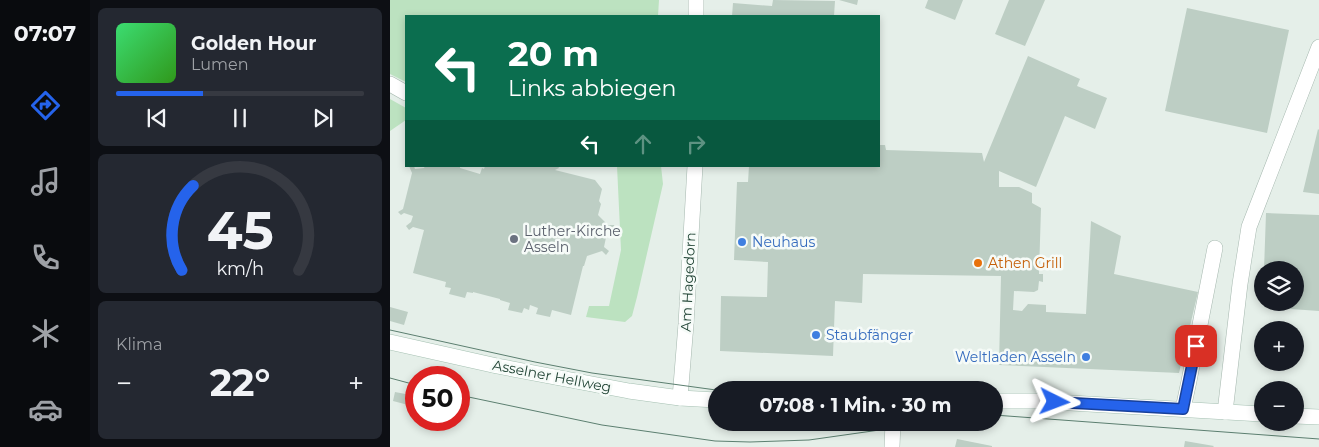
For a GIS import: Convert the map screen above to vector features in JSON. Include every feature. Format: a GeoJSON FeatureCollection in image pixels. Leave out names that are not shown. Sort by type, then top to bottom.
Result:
{"type":"FeatureCollection","features":[{"type":"Feature","properties":{"kind":"main road"},"geometry":{"type":"LineString","coordinates":[[696,0],[696,15]]}},
{"type":"Feature","properties":{"kind":"main road"},"geometry":{"type":"LineString","coordinates":[[1225,412],[1240,284],[1249,227],[1319,47]]}},
{"type":"Feature","properties":{"kind":"main road"},"geometry":{"type":"LineString","coordinates":[[390,84],[405,92]]}},
{"type":"Feature","properties":{"kind":"main road","name":"Am Hagedorn"},"geometry":{"type":"LineString","coordinates":[[680,398],[695,167]]}},
{"type":"Feature","properties":{"kind":"main road"},"geometry":{"type":"LineString","coordinates":[[1183,409],[1215,248]]}},
{"type":"Feature","properties":{"kind":"main road","name":"Asselner Hellweg"},"geometry":{"type":"LineString","coordinates":[[390,342],[542,375],[680,398],[708,400]]}},
{"type":"Feature","properties":{"kind":"main road"},"geometry":{"type":"LineString","coordinates":[[1003,400],[1254,414]]}},
{"type":"Feature","properties":{"kind":"main road"},"geometry":{"type":"LineString","coordinates":[[1304,417],[1319,418]]}},
{"type":"Feature","properties":{"kind":"main road"},"geometry":{"type":"LineString","coordinates":[[892,447],[893,431]]}},
{"type":"Feature","properties":{"kind":"green space"},"geometry":{"type":"Polygon","coordinates":[[[390,0],[659,0],[658,15],[405,15],[405,82],[390,74],[390,0]]]}},
{"type":"Feature","properties":{"kind":"green space"},"geometry":{"type":"Polygon","coordinates":[[[390,99],[405,107],[405,121],[390,131],[390,99]]]}},
{"type":"Feature","properties":{"kind":"green space"},"geometry":{"type":"Polygon","coordinates":[[[617,167],[661,167],[663,184],[632,316],[625,322],[586,317],[589,306],[609,306],[621,250],[617,167]]]}},
{"type":"Feature","properties":{"kind":"building"},"geometry":{"type":"Polygon","coordinates":[[[773,0],[835,1],[834,15],[732,15],[733,3],[772,6],[773,0]]]}},
{"type":"Feature","properties":{"kind":"building"},"geometry":{"type":"Polygon","coordinates":[[[839,0],[858,0],[857,5],[839,0]]]}},
{"type":"Feature","properties":{"kind":"building"},"geometry":{"type":"Polygon","coordinates":[[[928,0],[963,0],[955,20],[925,8],[928,0]]]}},
{"type":"Feature","properties":{"kind":"building"},"geometry":{"type":"Polygon","coordinates":[[[1009,0],[1045,0],[1025,46],[995,34],[1009,0]]]}},
{"type":"Feature","properties":{"kind":"building"},"geometry":{"type":"Polygon","coordinates":[[[1187,8],[1289,30],[1267,133],[1165,111],[1187,8]]]}},
{"type":"Feature","properties":{"kind":"building"},"geometry":{"type":"Polygon","coordinates":[[[1028,56],[1080,79],[1077,86],[1107,98],[1095,129],[1065,116],[1036,187],[999,171],[999,187],[1019,187],[1032,193],[1032,203],[1041,208],[1039,274],[1043,274],[1043,282],[1039,281],[1038,290],[1034,292],[1014,291],[1013,310],[1022,311],[1028,304],[1046,305],[1046,312],[1086,314],[1091,221],[1121,236],[1114,274],[1198,292],[1179,373],[999,365],[1001,276],[863,274],[862,303],[835,301],[833,356],[720,351],[721,296],[767,297],[768,262],[734,260],[737,182],[748,182],[749,167],[880,167],[880,145],[885,145],[886,150],[982,153],[984,162],[1028,56]]]}},
{"type":"Feature","properties":{"kind":"building"},"geometry":{"type":"Polygon","coordinates":[[[1319,130],[1319,194],[1303,192],[1319,130]]]}},
{"type":"Feature","properties":{"kind":"building","name":"Luther-Kirche Asseln"},"geometry":{"type":"Polygon","coordinates":[[[409,167],[414,167],[415,169],[424,167],[460,167],[480,174],[482,168],[484,169],[485,167],[558,167],[555,170],[595,180],[602,189],[598,215],[608,225],[614,225],[615,228],[608,228],[604,247],[609,251],[606,255],[602,251],[587,256],[571,315],[552,310],[550,317],[536,314],[538,308],[530,305],[529,310],[524,308],[522,313],[508,310],[510,303],[500,299],[473,292],[467,292],[465,298],[449,294],[451,288],[445,287],[446,282],[413,273],[424,230],[413,227],[409,230],[406,226],[411,222],[413,216],[404,213],[401,215],[398,212],[403,209],[412,173],[409,167]]]}},
{"type":"Feature","properties":{"kind":"building"},"geometry":{"type":"Polygon","coordinates":[[[1266,213],[1319,215],[1319,311],[1304,310],[1304,261],[1264,261],[1266,213]]]}},
{"type":"Feature","properties":{"kind":"building"},"geometry":{"type":"Polygon","coordinates":[[[390,307],[408,312],[404,325],[390,321],[390,307]]]}},
{"type":"Feature","properties":{"kind":"building"},"geometry":{"type":"Polygon","coordinates":[[[395,392],[405,394],[405,404],[393,401],[395,392]]]}},
{"type":"Feature","properties":{"kind":"building"},"geometry":{"type":"Polygon","coordinates":[[[957,439],[992,446],[992,447],[955,447],[957,439]]]}},
{"type":"Feature","properties":{"kind":"building"},"geometry":{"type":"Polygon","coordinates":[[[1185,441],[1214,446],[1184,447],[1185,441]]]}},
{"type":"Feature","properties":{"kind":"tram line"},"geometry":{"type":"LineString","coordinates":[[390,330],[592,373],[708,389]]}},
{"type":"Feature","properties":{"kind":"tram line"},"geometry":{"type":"LineString","coordinates":[[390,378],[405,382]]}},
{"type":"Feature","properties":{"kind":"tram line"},"geometry":{"type":"LineString","coordinates":[[470,397],[602,425],[715,441],[809,440],[872,431]]}},
{"type":"Feature","properties":{"kind":"tram line"},"geometry":{"type":"LineString","coordinates":[[1003,416],[1319,439]]}},
{"type":"Feature","properties":{"kind":"place","name":"Luther-Kirche Asseln"},"geometry":{"type":"Point","coordinates":[514,239]}},
{"type":"Feature","properties":{"kind":"place","name":"Neuhaus"},"geometry":{"type":"Point","coordinates":[742,242]}},
{"type":"Feature","properties":{"kind":"place","name":"Athen Grill"},"geometry":{"type":"Point","coordinates":[978,263]}},
{"type":"Feature","properties":{"kind":"place","name":"Staubfänger"},"geometry":{"type":"Point","coordinates":[816,335]}},
{"type":"Feature","properties":{"kind":"place","name":"Weltladen Asseln"},"geometry":{"type":"Point","coordinates":[1086,357]}},
{"type":"Feature","properties":{"kind":"route"},"geometry":{"type":"LineString","coordinates":[[1055,402],[1183,409],[1196,346]]}}]}
